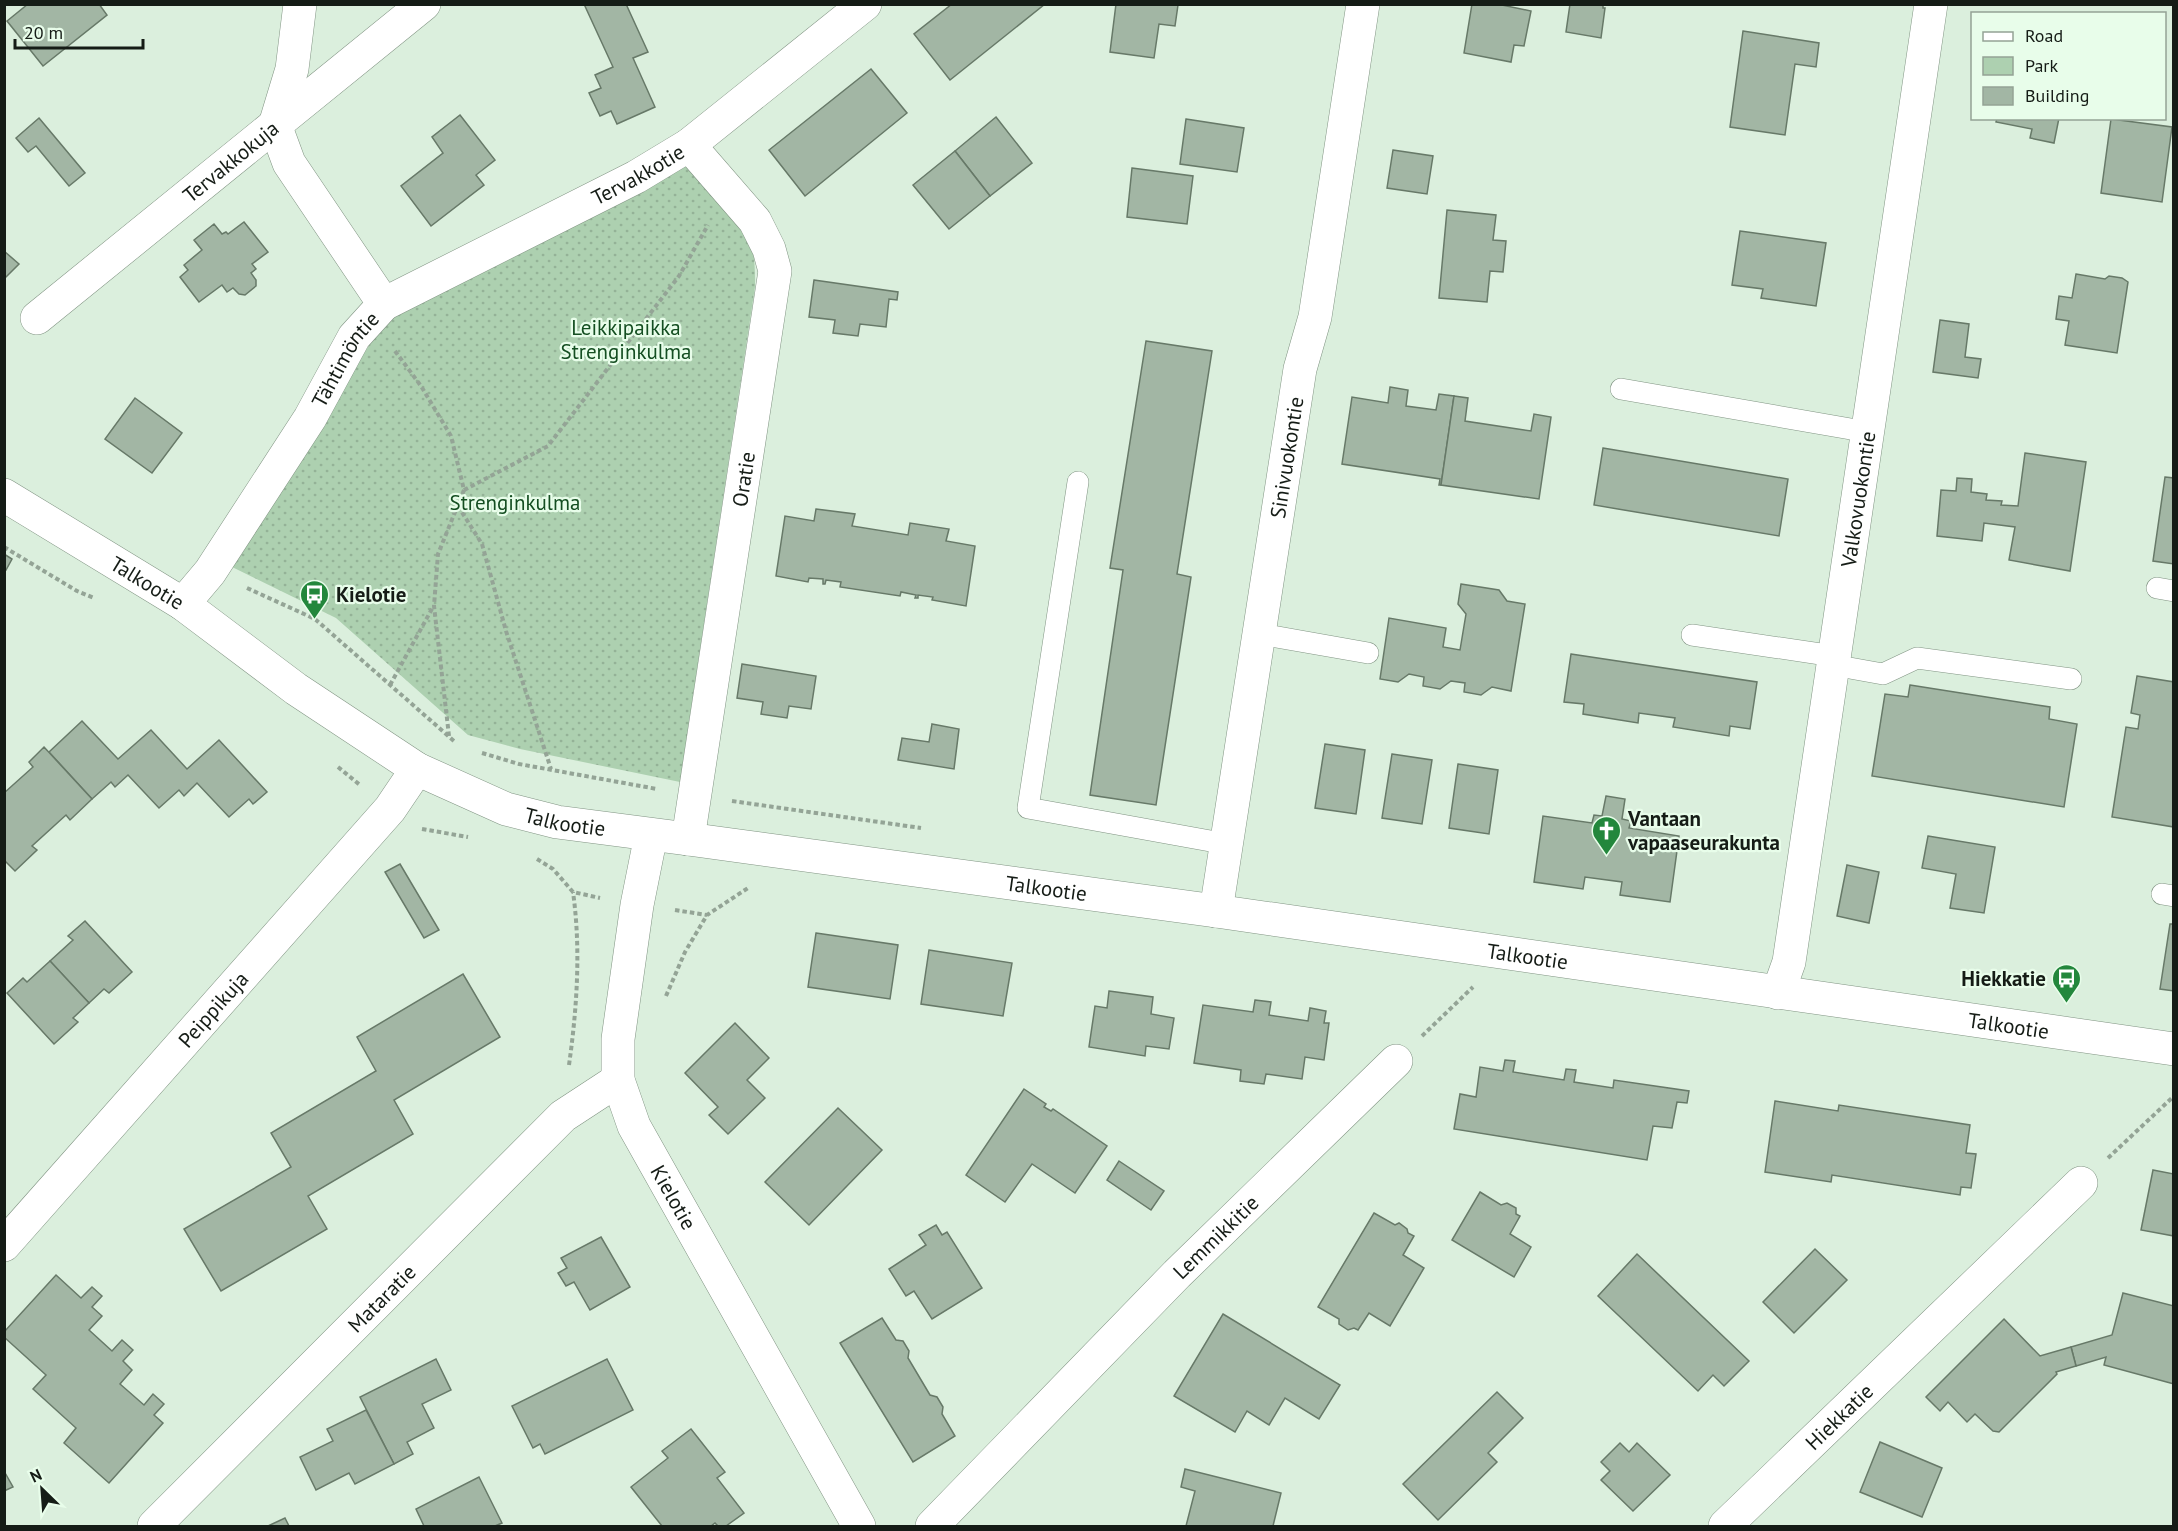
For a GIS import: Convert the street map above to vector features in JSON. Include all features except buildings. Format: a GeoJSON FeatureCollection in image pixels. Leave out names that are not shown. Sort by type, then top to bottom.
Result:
{"type":"FeatureCollection","features":[{"type":"Feature","properties":{"kind":"street"},"geometry":{"type":"LineString","coordinates":[[275,125],[292,69],[300,4]]}},
{"type":"Feature","properties":{"kind":"street","name":"Tervakkokuja"},"geometry":{"type":"LineString","coordinates":[[37,318],[424,4]]}},
{"type":"Feature","properties":{"kind":"street","name":"Tervakkotie"},"geometry":{"type":"LineString","coordinates":[[375,314],[636,177],[689,145],[865,4]]}},
{"type":"Feature","properties":{"kind":"street","name":"Sinivuokontie"},"geometry":{"type":"LineString","coordinates":[[1216,911],[1300,369],[1315,317],[1363,4]]}},
{"type":"Feature","properties":{"kind":"street","name":"Valkovuokontie"},"geometry":{"type":"LineString","coordinates":[[1779,993],[1789,962],[1931,4]]}},
{"type":"Feature","properties":{"kind":"street","name":"Tähtimöntie"},"geometry":{"type":"LineString","coordinates":[[183,604],[215,564],[310,418],[354,337],[375,314],[289,163],[275,125]]}},
{"type":"Feature","properties":{"kind":"street","name":"Oratie"},"geometry":{"type":"LineString","coordinates":[[688,839],[775,271],[769,249],[755,221],[689,145]]}},
{"type":"Feature","properties":{"kind":"street","name":"Talkootie"},"geometry":{"type":"LineString","coordinates":[[4,495],[183,604],[296,689],[417,769],[506,809],[557,822],[651,836],[688,839],[1216,911],[2174,1049]]}},
{"type":"Feature","properties":{"kind":"street","name":"Peippikuja"},"geometry":{"type":"LineString","coordinates":[[4,1245],[390,809],[417,769]]}},
{"type":"Feature","properties":{"kind":"street","name":"Kielotie"},"geometry":{"type":"LineString","coordinates":[[651,836],[637,905],[618,1039],[618,1080],[634,1126],[859,1527]]}},
{"type":"Feature","properties":{"kind":"street","name":"Lemmikkitie"},"geometry":{"type":"LineString","coordinates":[[932,1527],[1178,1275],[1396,1061]]}},
{"type":"Feature","properties":{"kind":"street","name":"Mataratie"},"geometry":{"type":"LineString","coordinates":[[154,1527],[563,1116],[618,1080]]}},
{"type":"Feature","properties":{"kind":"street","name":"Hiekkatie"},"geometry":{"type":"LineString","coordinates":[[1725,1527],[2081,1183]]}},
{"type":"Feature","properties":{"kind":"lane"},"geometry":{"type":"LineString","coordinates":[[1621,389],[1868,432]]}},
{"type":"Feature","properties":{"kind":"lane"},"geometry":{"type":"LineString","coordinates":[[1078,482],[1028,808],[1227,844]]}},
{"type":"Feature","properties":{"kind":"lane"},"geometry":{"type":"LineString","coordinates":[[1260,634],[1368,653]]}},
{"type":"Feature","properties":{"kind":"lane"},"geometry":{"type":"LineString","coordinates":[[1692,634],[1834,661],[1883,675],[1917,658],[2072,679]]}},
{"type":"Feature","properties":{"kind":"path"},"geometry":{"type":"LineString","coordinates":[[464,490],[548,446],[679,276],[728,189]]}},
{"type":"Feature","properties":{"kind":"path"},"geometry":{"type":"LineString","coordinates":[[375,314],[385,339],[421,386],[451,436],[464,490],[438,554],[434,606],[449,737]]}},
{"type":"Feature","properties":{"kind":"path"},"geometry":{"type":"LineString","coordinates":[[458,506],[482,544],[506,631],[551,770]]}},
{"type":"Feature","properties":{"kind":"path"},"geometry":{"type":"LineString","coordinates":[[390,685],[434,606]]}},
{"type":"Feature","properties":{"kind":"path"},"geometry":{"type":"LineString","coordinates":[[664,1004],[685,952],[707,915],[748,888],[761,805]]}},
{"type":"Feature","properties":{"kind":"path"},"geometry":{"type":"LineString","coordinates":[[573,892],[578,926],[575,1024],[569,1068],[585,1101]]}},
{"type":"Feature","properties":{"kind":"path"},"geometry":{"type":"LineString","coordinates":[[1396,1061],[1508,954]]}},
{"type":"Feature","properties":{"kind":"path"},"geometry":{"type":"LineString","coordinates":[[2081,1183],[2174,1096]]}},
{"type":"Feature","properties":{"kind":"green space","name":"Strenginkulma"},"geometry":{"type":"Polygon","coordinates":[[[681,161],[725,206],[744,231],[754,258],[755,287],[680,782],[520,749],[468,735],[336,618],[228,565],[386,319],[681,161]]]}},
{"type":"Feature","properties":{"kind":"place","name":"Kielotie"},"geometry":{"type":"Point","coordinates":[315,620]}},
{"type":"Feature","properties":{"kind":"place","name":"Vantaan vapaaseurakunta"},"geometry":{"type":"Point","coordinates":[1607,856]}},
{"type":"Feature","properties":{"kind":"place","name":"Hiekkatie"},"geometry":{"type":"Point","coordinates":[2067,1004]}},
{"type":"Feature","properties":{"kind":"park label","name":"Leikkipaikka Strenginkulma"},"geometry":{"type":"Point","coordinates":[626,339]}}]}
